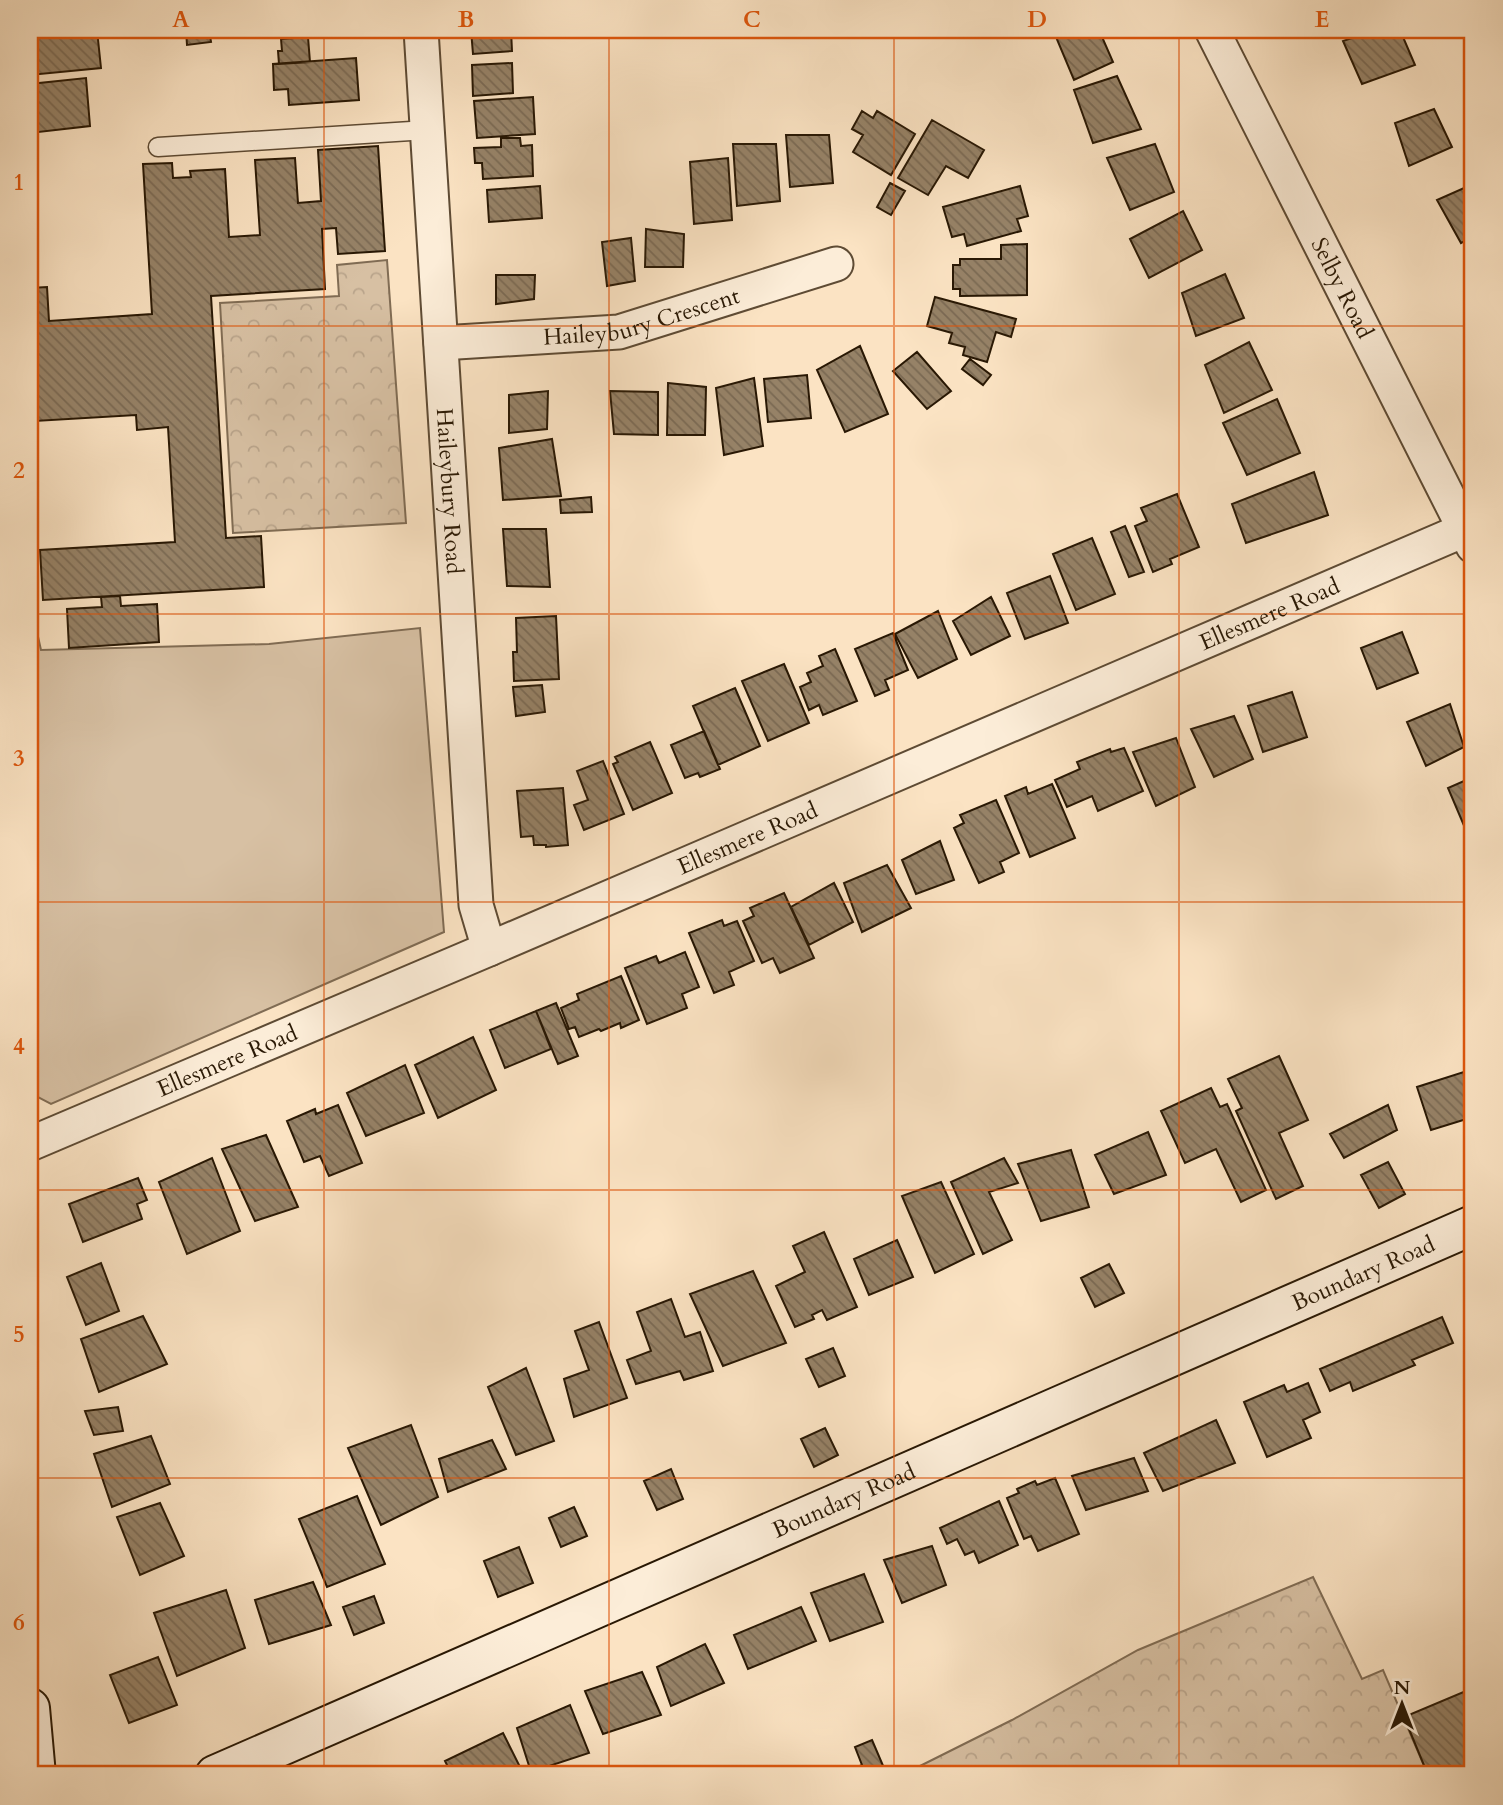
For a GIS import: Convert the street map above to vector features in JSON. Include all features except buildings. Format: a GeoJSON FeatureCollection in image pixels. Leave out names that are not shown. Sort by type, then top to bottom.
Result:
{"type":"FeatureCollection","features":[{"type":"Feature","properties":{"kind":"street","name":"Haileybury Road"},"geometry":{"type":"LineString","coordinates":[[421,30],[476,905],[489,949]]}},
{"type":"Feature","properties":{"kind":"street","name":"Selby Road"},"geometry":{"type":"LineString","coordinates":[[1212,30],[1469,538]]}},
{"type":"Feature","properties":{"kind":"street","name":"Haileybury Crescent"},"geometry":{"type":"LineString","coordinates":[[441,343],[619,332],[836,264]]}},
{"type":"Feature","properties":{"kind":"street","name":"Ellesmere Road"},"geometry":{"type":"LineString","coordinates":[[30,1144],[1469,538]]}},
{"type":"Feature","properties":{"kind":"street","name":"Boundary Road"},"geometry":{"type":"LineString","coordinates":[[215,1775],[1473,1225]]}},
{"type":"Feature","properties":{"kind":"street"},"geometry":{"type":"LineString","coordinates":[[30,1708],[36,1775]]}},
{"type":"Feature","properties":{"kind":"lane"},"geometry":{"type":"LineString","coordinates":[[158,147],[427,130]]}},
{"type":"Feature","properties":{"kind":"green space"},"geometry":{"type":"Polygon","coordinates":[[[387,260],[406,523],[233,533],[220,303],[339,296],[337,265],[387,260]]]}},
{"type":"Feature","properties":{"kind":"green space"},"geometry":{"type":"Polygon","coordinates":[[[30,601],[41,650],[269,644],[420,628],[444,932],[51,1104],[30,1093],[30,601]]]}},
{"type":"Feature","properties":{"kind":"green space"},"geometry":{"type":"Polygon","coordinates":[[[1313,1577],[1362,1679],[1383,1670],[1428,1775],[902,1775],[1012,1720],[1138,1650],[1313,1577]]]}}]}
